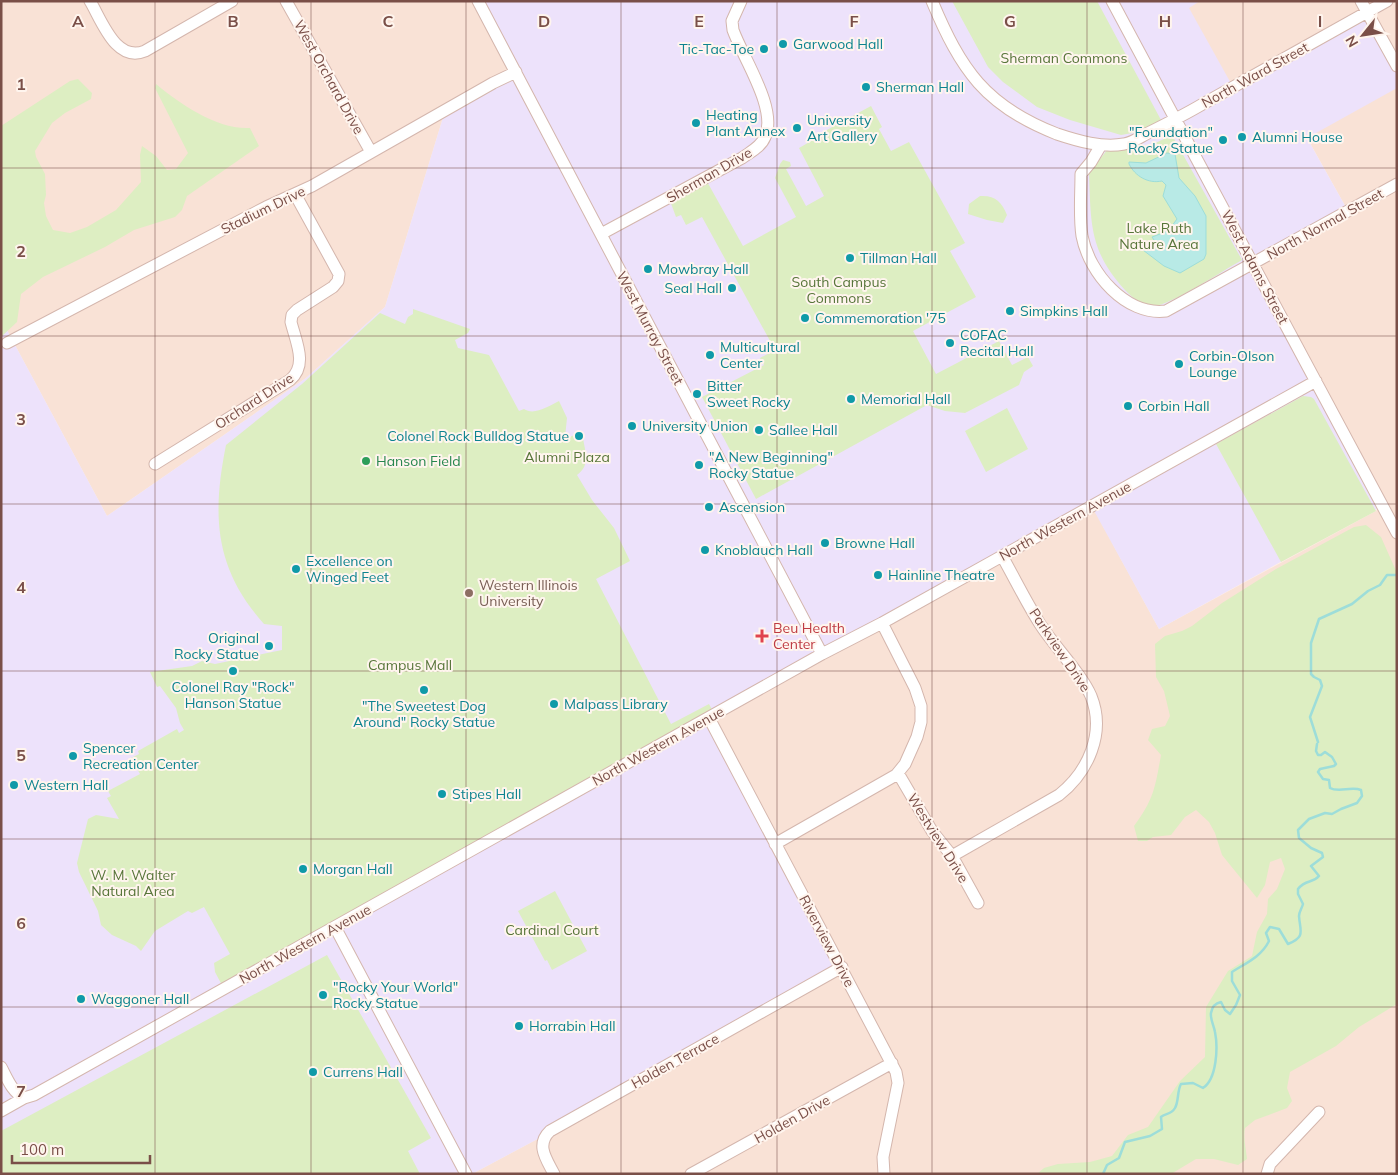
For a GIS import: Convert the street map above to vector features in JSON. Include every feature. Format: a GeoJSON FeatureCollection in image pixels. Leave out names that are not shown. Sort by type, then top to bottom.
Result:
{"type":"FeatureCollection","features":[{"type":"Feature","properties":{"kind":"street"},"geometry":{"type":"LineString","coordinates":[[90,1],[113,41],[120,48],[134,54],[145,51],[232,1]]}},
{"type":"Feature","properties":{"kind":"street","name":"West Orchard Drive"},"geometry":{"type":"LineString","coordinates":[[286,1],[371,152]]}},
{"type":"Feature","properties":{"kind":"street","name":"West Murray Street"},"geometry":{"type":"LineString","coordinates":[[478,1],[822,654]]}},
{"type":"Feature","properties":{"kind":"street","name":"Sherman Drive"},"geometry":{"type":"LineString","coordinates":[[601,234],[742,158],[755,149],[765,137],[768,121],[766,107],[733,30],[732,21],[741,1]]}},
{"type":"Feature","properties":{"kind":"street","name":"North Ward Street"},"geometry":{"type":"LineString","coordinates":[[932,1],[946,33],[964,66],[995,101],[1019,117],[1050,131],[1073,140],[1101,145],[1129,143],[1175,120],[1387,1]]}},
{"type":"Feature","properties":{"kind":"street","name":"West Adams Street"},"geometry":{"type":"LineString","coordinates":[[1112,1],[1397,533]]}},
{"type":"Feature","properties":{"kind":"street"},"geometry":{"type":"LineString","coordinates":[[1361,1],[1397,66]]}},
{"type":"Feature","properties":{"kind":"street","name":"Stadium Drive"},"geometry":{"type":"LineString","coordinates":[[7,343],[266,207],[312,186],[493,83],[516,72]]}},
{"type":"Feature","properties":{"kind":"street","name":"North Normal Street"},"geometry":{"type":"LineString","coordinates":[[1101,145],[1081,174],[1082,236],[1091,259],[1102,278],[1124,298],[1142,310],[1166,311],[1397,184]]}},
{"type":"Feature","properties":{"kind":"street","name":"Orchard Drive"},"geometry":{"type":"LineString","coordinates":[[155,464],[290,380],[297,372],[301,362],[291,322],[292,315],[334,287],[338,281],[338,274],[295,194]]}},
{"type":"Feature","properties":{"kind":"street","name":"North Western Avenue"},"geometry":{"type":"LineString","coordinates":[[1,1111],[24,1098],[34,1095],[822,654],[882,623],[1316,381]]}},
{"type":"Feature","properties":{"kind":"street","name":"Parkview Drive"},"geometry":{"type":"LineString","coordinates":[[952,856],[1064,791],[1084,768],[1094,744],[1096,720],[1091,695],[1040,623],[1002,556]]}},
{"type":"Feature","properties":{"kind":"street"},"geometry":{"type":"LineString","coordinates":[[775,844],[898,773],[905,764],[917,737],[921,706],[915,688],[882,623]]}},
{"type":"Feature","properties":{"kind":"street","name":"Riverview Drive"},"geometry":{"type":"LineString","coordinates":[[709,718],[896,1072],[898,1083],[883,1157],[884,1174]]}},
{"type":"Feature","properties":{"kind":"street","name":"Westview Drive"},"geometry":{"type":"LineString","coordinates":[[898,773],[932,831],[952,856],[978,903]]}},
{"type":"Feature","properties":{"kind":"street"},"geometry":{"type":"LineString","coordinates":[[335,927],[466,1174]]}},
{"type":"Feature","properties":{"kind":"street","name":"Holden Terrace"},"geometry":{"type":"LineString","coordinates":[[554,1174],[542,1149],[544,1137],[550,1131],[842,967]]}},
{"type":"Feature","properties":{"kind":"street","name":"Holden Drive"},"geometry":{"type":"LineString","coordinates":[[691,1174],[892,1063]]}},
{"type":"Feature","properties":{"kind":"street"},"geometry":{"type":"LineString","coordinates":[[1,1067],[12,1088],[18,1095],[24,1098]]}},
{"type":"Feature","properties":{"kind":"street"},"geometry":{"type":"LineString","coordinates":[[1267,1174],[1270,1164],[1320,1112]]}},
{"type":"Feature","properties":{"kind":"shaded area"},"geometry":{"type":"Polygon","coordinates":[[[1,1],[478,1],[516,72],[445,111],[385,307],[306,378],[107,516],[1,319],[1,1]]]}},
{"type":"Feature","properties":{"kind":"shaded area","name":"Western Illinois University"},"geometry":{"type":"Polygon","coordinates":[[[478,1],[1200,1],[1189,8],[1233,87],[1367,12],[1397,66],[1397,88],[1307,138],[1348,211],[1254,264],[1382,506],[1159,629],[1092,507],[709,718],[842,967],[547,1134],[472,1174],[1,1174],[1,319],[107,516],[306,378],[385,307],[445,111],[516,72],[478,1]]]}},
{"type":"Feature","properties":{"kind":"shaded area"},"geometry":{"type":"Polygon","coordinates":[[[1112,1],[1397,1],[1397,533],[1254,264],[1348,211],[1268,68],[1175,120],[1112,1]]]}},
{"type":"Feature","properties":{"kind":"shaded area"},"geometry":{"type":"Polygon","coordinates":[[[1092,506],[1159,629],[1376,511],[1381,506],[1397,535],[1397,1174],[472,1174],[547,1134],[709,718],[1092,506]]]}},
{"type":"Feature","properties":{"kind":"green space","name":"Sherman Commons"},"geometry":{"type":"Polygon","coordinates":[[[952,1],[1097,1],[1161,120],[1138,132],[1121,135],[1070,120],[1037,107],[1003,82],[988,67],[952,1]]]}},
{"type":"Feature","properties":{"kind":"green space"},"geometry":{"type":"Polygon","coordinates":[[[78,79],[92,93],[91,99],[65,113],[52,123],[35,151],[45,174],[46,195],[44,203],[46,216],[53,230],[70,233],[87,227],[116,210],[141,182],[140,155],[142,146],[156,156],[167,170],[176,169],[188,153],[155,88],[156,84],[176,100],[200,114],[225,125],[250,128],[259,146],[187,196],[182,210],[175,217],[134,230],[105,247],[43,277],[21,294],[17,322],[1,337],[1,126],[70,81],[78,79]]]}},
{"type":"Feature","properties":{"kind":"green space","name":"South Campus Commons"},"geometry":{"type":"Polygon","coordinates":[[[871,106],[882,127],[879,129],[891,151],[909,142],[965,243],[950,251],[976,297],[913,331],[936,374],[999,341],[1012,365],[1028,357],[1033,366],[1024,372],[1019,385],[965,413],[945,411],[927,405],[756,499],[702,397],[764,365],[760,358],[775,350],[702,217],[686,225],[681,215],[676,217],[669,198],[705,178],[743,246],[796,217],[775,178],[783,160],[790,162],[791,166],[786,169],[806,206],[824,196],[799,148],[813,140],[812,138],[871,106]]]}},
{"type":"Feature","properties":{"kind":"green space","name":"Lake Ruth Nature Area"},"geometry":{"type":"Polygon","coordinates":[[[1172,135],[1242,260],[1172,300],[1150,306],[1138,301],[1125,290],[1113,276],[1098,249],[1090,207],[1089,173],[1107,150],[1141,144],[1145,148],[1172,135]]]}},
{"type":"Feature","properties":{"kind":"green space"},"geometry":{"type":"Polygon","coordinates":[[[980,196],[994,198],[1003,206],[1007,215],[1003,223],[968,214],[969,204],[980,196]]]}},
{"type":"Feature","properties":{"kind":"green space"},"geometry":{"type":"Polygon","coordinates":[[[413,309],[470,329],[468,333],[455,340],[458,348],[489,355],[519,411],[524,409],[537,411],[559,401],[567,418],[565,437],[576,434],[583,438],[586,463],[577,475],[592,500],[614,528],[630,561],[596,579],[671,724],[709,704],[715,715],[224,989],[215,972],[214,963],[230,954],[204,907],[192,913],[188,911],[155,931],[141,951],[136,946],[112,935],[101,925],[98,911],[79,872],[77,863],[88,819],[96,815],[119,819],[107,798],[111,796],[108,791],[140,774],[131,758],[139,754],[138,751],[177,729],[179,733],[184,730],[176,708],[160,686],[157,687],[150,672],[192,666],[202,661],[215,664],[282,650],[282,626],[264,624],[247,603],[226,561],[221,540],[219,495],[226,445],[302,384],[380,313],[405,324],[408,317],[413,314],[413,309]]]}},
{"type":"Feature","properties":{"kind":"green space"},"geometry":{"type":"Polygon","coordinates":[[[1303,396],[1314,399],[1376,511],[1281,562],[1216,444],[1303,396]]]}},
{"type":"Feature","properties":{"kind":"green space"},"geometry":{"type":"Polygon","coordinates":[[[1007,408],[1028,449],[986,472],[965,431],[1007,408]]]}},
{"type":"Feature","properties":{"kind":"green space"},"geometry":{"type":"Polygon","coordinates":[[[1366,525],[1381,537],[1397,573],[1397,1004],[1359,1027],[1336,1046],[1290,1072],[1287,1088],[1292,1101],[1287,1108],[1255,1120],[1245,1128],[1244,1139],[1247,1159],[1238,1165],[1214,1159],[1196,1159],[1171,1174],[1037,1174],[1044,1168],[1058,1164],[1090,1162],[1112,1156],[1128,1135],[1148,1127],[1180,1081],[1205,1057],[1206,1007],[1228,971],[1252,956],[1257,932],[1267,914],[1268,899],[1277,889],[1285,869],[1281,858],[1270,862],[1265,885],[1257,898],[1222,855],[1215,833],[1209,822],[1196,810],[1185,817],[1171,835],[1153,837],[1147,841],[1138,841],[1134,826],[1153,793],[1161,755],[1148,740],[1152,729],[1165,726],[1170,716],[1164,691],[1156,677],[1155,644],[1165,636],[1192,626],[1222,603],[1276,569],[1354,527],[1366,525]]]}},
{"type":"Feature","properties":{"kind":"green space","name":"Cardinal Court"},"geometry":{"type":"Polygon","coordinates":[[[555,891],[587,951],[552,970],[547,960],[545,961],[518,911],[555,891]]]}},
{"type":"Feature","properties":{"kind":"green space"},"geometry":{"type":"Polygon","coordinates":[[[327,955],[431,1138],[408,1151],[420,1174],[1,1174],[1,1131],[327,955]]]}},
{"type":"Feature","properties":{"kind":"water"},"geometry":{"type":"Polygon","coordinates":[[[1167,153],[1175,154],[1179,178],[1195,196],[1206,216],[1206,254],[1204,259],[1180,273],[1164,266],[1139,247],[1142,241],[1148,246],[1152,244],[1154,240],[1152,237],[1168,231],[1177,219],[1163,196],[1166,185],[1162,181],[1157,182],[1142,178],[1129,164],[1129,162],[1146,163],[1167,153]]]}},
{"type":"Feature","properties":{"kind":"waterway"},"geometry":{"type":"LineString","coordinates":[[1318,742],[1310,717],[1322,686],[1320,680],[1311,674],[1311,643],[1319,619],[1352,604],[1368,591],[1380,585],[1387,575],[1397,575]]}},
{"type":"Feature","properties":{"kind":"waterway"},"geometry":{"type":"LineString","coordinates":[[1103,1174],[1107,1165],[1119,1158],[1125,1142],[1150,1136],[1162,1129],[1161,1117],[1172,1112],[1175,1108],[1181,1084],[1193,1083],[1203,1088],[1208,1084],[1214,1070],[1216,1054],[1216,1038],[1211,1018],[1212,1011],[1214,1006],[1221,1002],[1225,1010],[1230,1014],[1240,995],[1232,981],[1232,972],[1253,959],[1266,947],[1269,941],[1266,933],[1270,927],[1279,929],[1288,944],[1300,936],[1299,914],[1303,904],[1298,894],[1298,889],[1319,876],[1311,866],[1323,857],[1322,853],[1311,848],[1299,838],[1298,830],[1309,819],[1325,813],[1332,814],[1357,803],[1362,796],[1361,790],[1337,790],[1330,788],[1329,780],[1323,779],[1318,772],[1320,769],[1336,764],[1332,757],[1325,752],[1318,755],[1316,751],[1317,744]]}},
{"type":"Feature","properties":{"kind":"place","name":"Garwood Hall"},"geometry":{"type":"Point","coordinates":[783,44]}},
{"type":"Feature","properties":{"kind":"place","name":"Tic-Tac-Toe"},"geometry":{"type":"Point","coordinates":[764,49]}},
{"type":"Feature","properties":{"kind":"place","name":"Sherman Hall"},"geometry":{"type":"Point","coordinates":[866,87]}},
{"type":"Feature","properties":{"kind":"place","name":"Heating Plant Annex"},"geometry":{"type":"Point","coordinates":[696,123]}},
{"type":"Feature","properties":{"kind":"place","name":"University Art Gallery"},"geometry":{"type":"Point","coordinates":[797,128]}},
{"type":"Feature","properties":{"kind":"place","name":"Alumni House"},"geometry":{"type":"Point","coordinates":[1242,137]}},
{"type":"Feature","properties":{"kind":"place","name":"\"Foundation\" Rocky Statue"},"geometry":{"type":"Point","coordinates":[1223,140]}},
{"type":"Feature","properties":{"kind":"place","name":"Tillman Hall"},"geometry":{"type":"Point","coordinates":[850,258]}},
{"type":"Feature","properties":{"kind":"place","name":"Mowbray Hall"},"geometry":{"type":"Point","coordinates":[648,269]}},
{"type":"Feature","properties":{"kind":"place","name":"Seal Hall"},"geometry":{"type":"Point","coordinates":[732,288]}},
{"type":"Feature","properties":{"kind":"place","name":"Simpkins Hall"},"geometry":{"type":"Point","coordinates":[1010,311]}},
{"type":"Feature","properties":{"kind":"place","name":"Commemoration '75"},"geometry":{"type":"Point","coordinates":[805,318]}},
{"type":"Feature","properties":{"kind":"place","name":"COFAC Recital Hall"},"geometry":{"type":"Point","coordinates":[950,343]}},
{"type":"Feature","properties":{"kind":"place","name":"Multicultural Center"},"geometry":{"type":"Point","coordinates":[710,355]}},
{"type":"Feature","properties":{"kind":"place","name":"Corbin-Olson Lounge"},"geometry":{"type":"Point","coordinates":[1179,364]}},
{"type":"Feature","properties":{"kind":"place","name":"Bitter Sweet Rocky"},"geometry":{"type":"Point","coordinates":[697,394]}},
{"type":"Feature","properties":{"kind":"place","name":"Memorial Hall"},"geometry":{"type":"Point","coordinates":[851,399]}},
{"type":"Feature","properties":{"kind":"place","name":"Corbin Hall"},"geometry":{"type":"Point","coordinates":[1128,406]}},
{"type":"Feature","properties":{"kind":"place","name":"University Union"},"geometry":{"type":"Point","coordinates":[632,426]}},
{"type":"Feature","properties":{"kind":"place","name":"Sallee Hall"},"geometry":{"type":"Point","coordinates":[759,430]}},
{"type":"Feature","properties":{"kind":"place","name":"Colonel Rock Bulldog Statue"},"geometry":{"type":"Point","coordinates":[579,436]}},
{"type":"Feature","properties":{"kind":"place","name":"Hanson Field"},"geometry":{"type":"Point","coordinates":[366,461]}},
{"type":"Feature","properties":{"kind":"place","name":"\"A New Beginning\" Rocky Statue"},"geometry":{"type":"Point","coordinates":[699,465]}},
{"type":"Feature","properties":{"kind":"place","name":"Ascension"},"geometry":{"type":"Point","coordinates":[709,507]}},
{"type":"Feature","properties":{"kind":"place","name":"Browne Hall"},"geometry":{"type":"Point","coordinates":[825,543]}},
{"type":"Feature","properties":{"kind":"place","name":"Knoblauch Hall"},"geometry":{"type":"Point","coordinates":[705,550]}},
{"type":"Feature","properties":{"kind":"place","name":"Excellence on Winged Feet"},"geometry":{"type":"Point","coordinates":[296,569]}},
{"type":"Feature","properties":{"kind":"place","name":"Hainline Theatre"},"geometry":{"type":"Point","coordinates":[878,575]}},
{"type":"Feature","properties":{"kind":"place","name":"Western Illinois University"},"geometry":{"type":"Point","coordinates":[469,593]}},
{"type":"Feature","properties":{"kind":"place","name":"Beu Health Center"},"geometry":{"type":"Point","coordinates":[762,636]}},
{"type":"Feature","properties":{"kind":"place","name":"Original Rocky Statue"},"geometry":{"type":"Point","coordinates":[269,646]}},
{"type":"Feature","properties":{"kind":"place","name":"Colonel Ray \"Rock\" Hanson Statue"},"geometry":{"type":"Point","coordinates":[233,671]}},
{"type":"Feature","properties":{"kind":"place","name":"\"The Sweetest Dog Around\" Rocky Statue"},"geometry":{"type":"Point","coordinates":[424,690]}},
{"type":"Feature","properties":{"kind":"place","name":"Malpass Library"},"geometry":{"type":"Point","coordinates":[554,704]}},
{"type":"Feature","properties":{"kind":"place","name":"Spencer Recreation Center"},"geometry":{"type":"Point","coordinates":[73,756]}},
{"type":"Feature","properties":{"kind":"place","name":"Western Hall"},"geometry":{"type":"Point","coordinates":[14,785]}},
{"type":"Feature","properties":{"kind":"place","name":"Stipes Hall"},"geometry":{"type":"Point","coordinates":[442,794]}},
{"type":"Feature","properties":{"kind":"place","name":"Morgan Hall"},"geometry":{"type":"Point","coordinates":[303,869]}},
{"type":"Feature","properties":{"kind":"place","name":"\"Rocky Your World\" Rocky Statue"},"geometry":{"type":"Point","coordinates":[323,995]}},
{"type":"Feature","properties":{"kind":"place","name":"Waggoner Hall"},"geometry":{"type":"Point","coordinates":[81,999]}},
{"type":"Feature","properties":{"kind":"place","name":"Horrabin Hall"},"geometry":{"type":"Point","coordinates":[519,1026]}},
{"type":"Feature","properties":{"kind":"place","name":"Currens Hall"},"geometry":{"type":"Point","coordinates":[313,1072]}},
{"type":"Feature","properties":{"kind":"park label","name":"Alumni Plaza"},"geometry":{"type":"Point","coordinates":[567,457]}},
{"type":"Feature","properties":{"kind":"park label","name":"Campus Mall"},"geometry":{"type":"Point","coordinates":[410,665]}},
{"type":"Feature","properties":{"kind":"park label","name":"W. M. Walter Natural Area"},"geometry":{"type":"Point","coordinates":[133,884]}}]}
